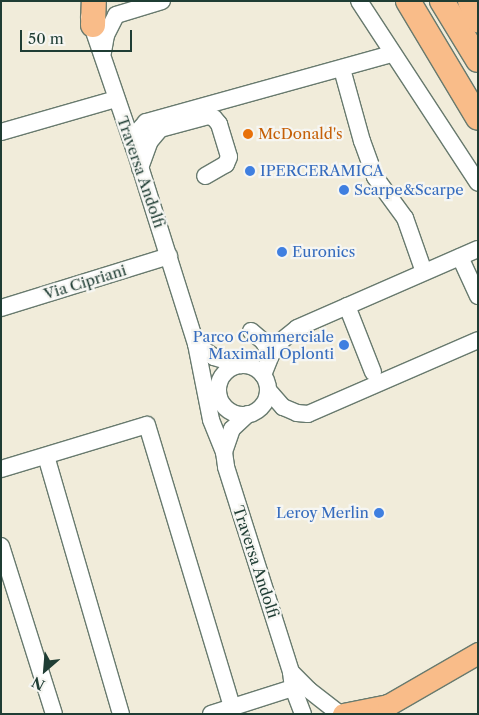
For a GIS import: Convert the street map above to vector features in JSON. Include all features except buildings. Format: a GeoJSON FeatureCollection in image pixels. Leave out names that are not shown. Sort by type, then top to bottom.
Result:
{"type":"FeatureCollection","features":[{"type":"Feature","properties":{"kind":"highway"},"geometry":{"type":"LineString","coordinates":[[93,25],[94,1]]}},
{"type":"Feature","properties":{"kind":"highway"},"geometry":{"type":"LineString","coordinates":[[408,1],[478,118]]}},
{"type":"Feature","properties":{"kind":"highway"},"geometry":{"type":"LineString","coordinates":[[442,1],[478,60]]}},
{"type":"Feature","properties":{"kind":"highway"},"geometry":{"type":"LineString","coordinates":[[470,1],[478,20]]}},
{"type":"Feature","properties":{"kind":"main road"},"geometry":{"type":"LineString","coordinates":[[337,713],[384,709],[478,653]]}},
{"type":"Feature","properties":{"kind":"street","name":"Traversa Andolfi"},"geometry":{"type":"LineString","coordinates":[[83,1],[93,25],[116,100],[139,162],[196,344],[211,420],[224,452],[226,467],[291,672],[293,688],[303,714]]}},
{"type":"Feature","properties":{"kind":"street"},"geometry":{"type":"LineString","coordinates":[[103,54],[106,35],[116,15],[162,1]]}},
{"type":"Feature","properties":{"kind":"street"},"geometry":{"type":"LineString","coordinates":[[359,1],[478,183]]}},
{"type":"Feature","properties":{"kind":"street"},"geometry":{"type":"LineString","coordinates":[[139,162],[137,136],[141,126],[146,122],[392,54]]}},
{"type":"Feature","properties":{"kind":"street"},"geometry":{"type":"LineString","coordinates":[[342,69],[362,141],[375,177],[405,218],[424,272]]}},
{"type":"Feature","properties":{"kind":"street"},"geometry":{"type":"LineString","coordinates":[[1,132],[116,100]]}},
{"type":"Feature","properties":{"kind":"street"},"geometry":{"type":"LineString","coordinates":[[139,162],[150,141],[160,129],[209,116],[214,118],[219,124],[229,158],[221,168],[205,176]]}},
{"type":"Feature","properties":{"kind":"street"},"geometry":{"type":"LineString","coordinates":[[478,296],[472,255],[424,272],[292,331],[270,354],[263,375],[268,390],[284,407],[297,413],[308,414],[478,340]]}},
{"type":"Feature","properties":{"kind":"street","name":"Via Cipriani"},"geometry":{"type":"LineString","coordinates":[[1,308],[168,256]]}},
{"type":"Feature","properties":{"kind":"street"},"geometry":{"type":"LineString","coordinates":[[347,306],[373,372]]}},
{"type":"Feature","properties":{"kind":"street"},"geometry":{"type":"LineString","coordinates":[[211,420],[225,373],[245,365],[257,352],[255,334],[268,347],[270,354]]}},
{"type":"Feature","properties":{"kind":"street"},"geometry":{"type":"LineString","coordinates":[[196,344],[214,357],[245,365],[263,375]]}},
{"type":"Feature","properties":{"kind":"street"},"geometry":{"type":"LineString","coordinates":[[202,373],[218,392],[223,404],[232,412],[248,414]]}},
{"type":"Feature","properties":{"kind":"street"},"geometry":{"type":"LineString","coordinates":[[224,452],[232,429],[248,414],[262,406],[268,390]]}},
{"type":"Feature","properties":{"kind":"street"},"geometry":{"type":"LineString","coordinates":[[1,469],[148,425],[232,708]]}},
{"type":"Feature","properties":{"kind":"street"},"geometry":{"type":"LineString","coordinates":[[46,456],[121,714]]}},
{"type":"Feature","properties":{"kind":"street"},"geometry":{"type":"LineString","coordinates":[[1,546],[54,714]]}},
{"type":"Feature","properties":{"kind":"street","name":"Traversa Andolfi"},"geometry":{"type":"LineString","coordinates":[[291,672],[337,713]]}},
{"type":"Feature","properties":{"kind":"street"},"geometry":{"type":"LineString","coordinates":[[212,714],[293,688]]}},
{"type":"Feature","properties":{"kind":"place","name":"McDonald's"},"geometry":{"type":"Point","coordinates":[248,134]}},
{"type":"Feature","properties":{"kind":"place","name":"IPERCERAMICA"},"geometry":{"type":"Point","coordinates":[250,171]}},
{"type":"Feature","properties":{"kind":"place","name":"Scarpe&Scarpe"},"geometry":{"type":"Point","coordinates":[344,190]}},
{"type":"Feature","properties":{"kind":"place","name":"Euronics"},"geometry":{"type":"Point","coordinates":[282,252]}},
{"type":"Feature","properties":{"kind":"place","name":"Parco Commerciale Maximall Oplonti"},"geometry":{"type":"Point","coordinates":[344,345]}},
{"type":"Feature","properties":{"kind":"place","name":"Leroy Merlin"},"geometry":{"type":"Point","coordinates":[379,513]}}]}
